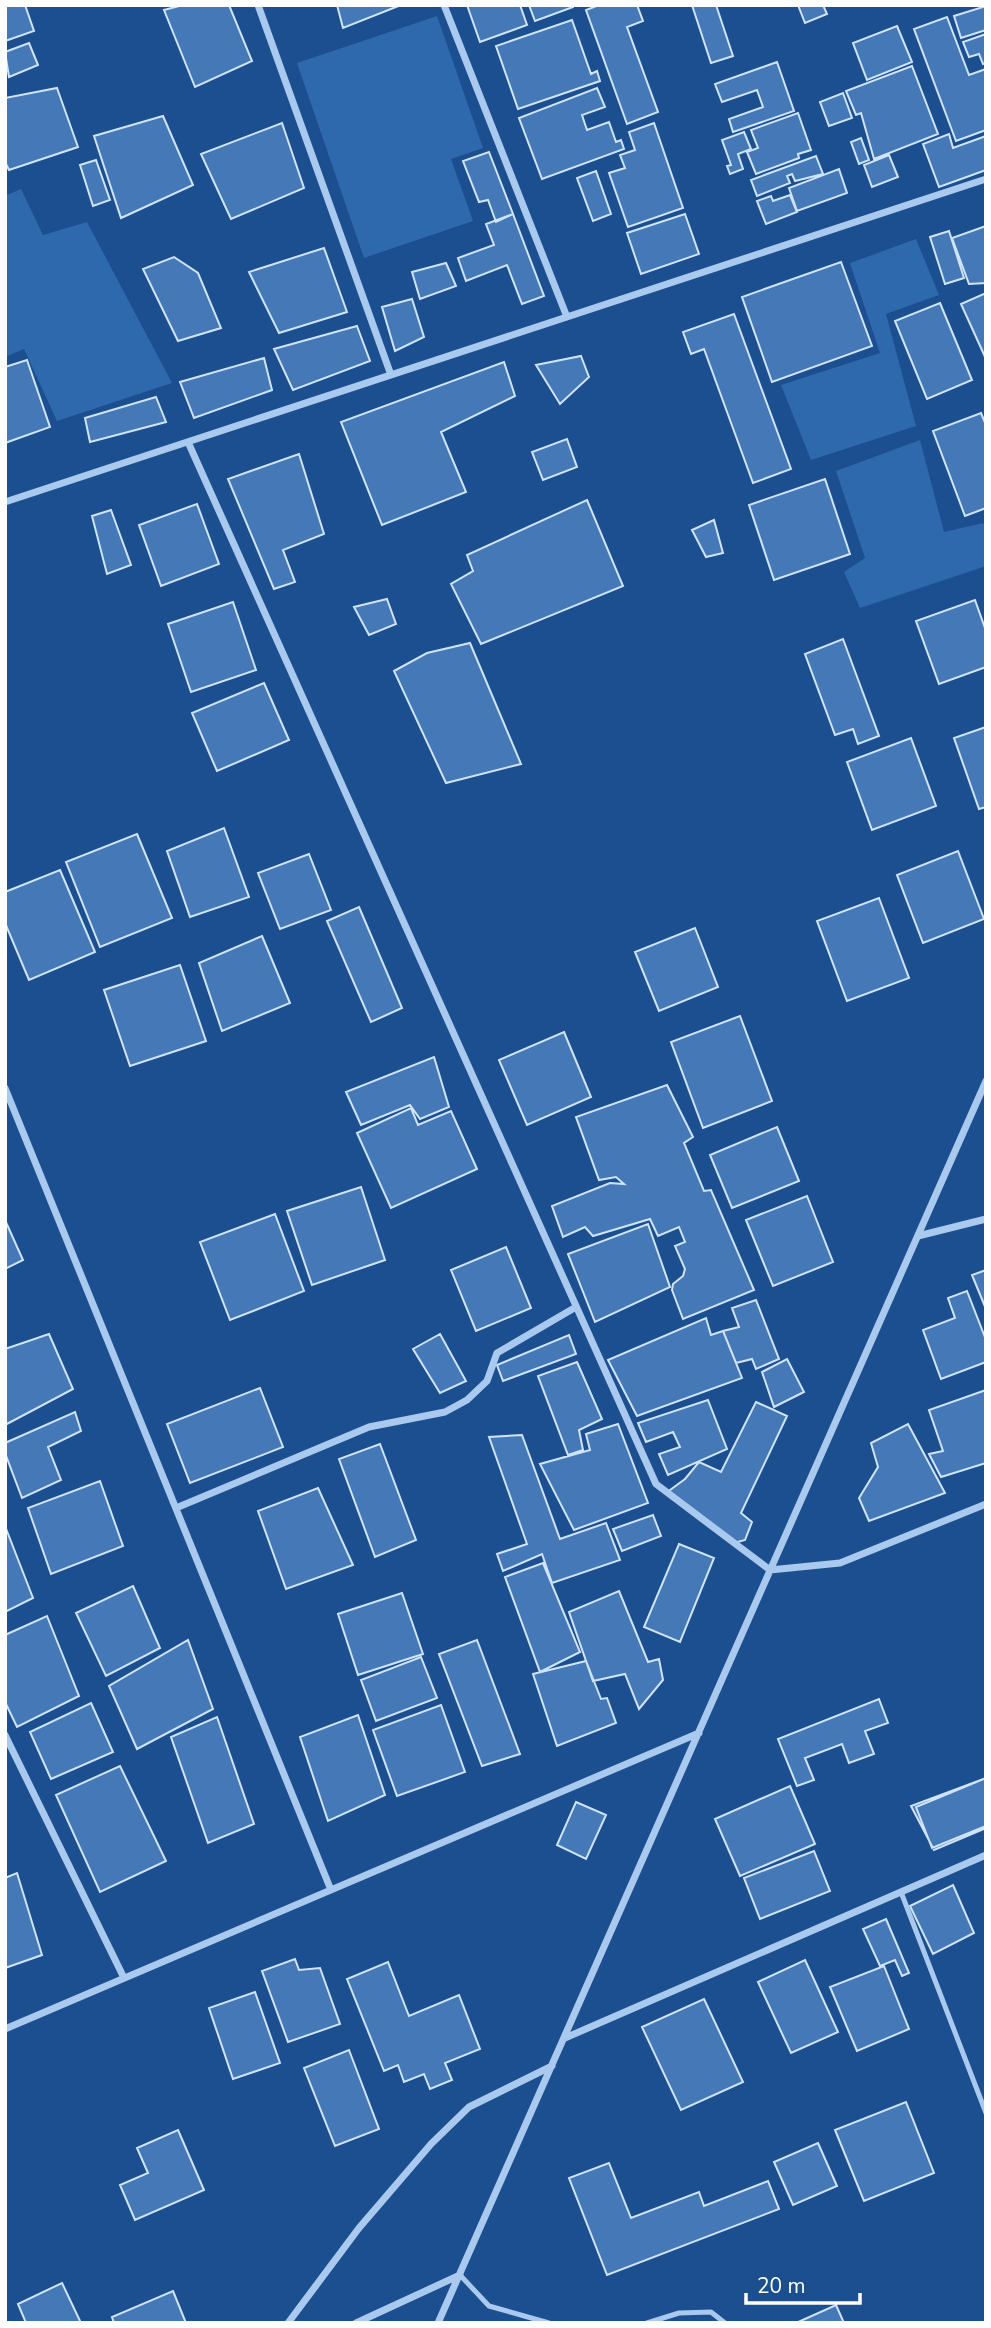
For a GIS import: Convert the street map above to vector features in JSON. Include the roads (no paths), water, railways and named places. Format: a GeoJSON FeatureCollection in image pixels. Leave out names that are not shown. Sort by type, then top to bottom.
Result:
{"type":"FeatureCollection","features":[{"type":"Feature","properties":{"kind":"street"},"geometry":{"type":"LineString","coordinates":[[258,5],[391,375]]}},
{"type":"Feature","properties":{"kind":"street"},"geometry":{"type":"LineString","coordinates":[[444,5],[568,317]]}},
{"type":"Feature","properties":{"kind":"street"},"geometry":{"type":"LineString","coordinates":[[5,502],[986,179]]}},
{"type":"Feature","properties":{"kind":"street"},"geometry":{"type":"LineString","coordinates":[[188,442],[656,1484],[770,1570],[840,1563],[986,1504]]}},
{"type":"Feature","properties":{"kind":"street"},"geometry":{"type":"LineString","coordinates":[[438,2323],[986,1082]]}},
{"type":"Feature","properties":{"kind":"street"},"geometry":{"type":"LineString","coordinates":[[5,1088],[331,1890]]}},
{"type":"Feature","properties":{"kind":"street"},"geometry":{"type":"LineString","coordinates":[[918,1236],[986,1219]]}},
{"type":"Feature","properties":{"kind":"street"},"geometry":{"type":"LineString","coordinates":[[176,1508],[369,1427],[445,1412],[467,1400],[487,1381],[497,1353],[576,1307]]}},
{"type":"Feature","properties":{"kind":"street"},"geometry":{"type":"LineString","coordinates":[[5,2029],[699,1732]]}},
{"type":"Feature","properties":{"kind":"street"},"geometry":{"type":"LineString","coordinates":[[5,1735],[124,1978]]}},
{"type":"Feature","properties":{"kind":"street"},"geometry":{"type":"LineString","coordinates":[[564,2038],[986,1855]]}},
{"type":"Feature","properties":{"kind":"street"},"geometry":{"type":"LineString","coordinates":[[288,2323],[359,2228],[469,2107],[552,2066]]}},
{"type":"Feature","properties":{"kind":"street"},"geometry":{"type":"LineString","coordinates":[[356,2323],[460,2275]]}},
{"type":"Feature","properties":{"kind":"lane"},"geometry":{"type":"LineString","coordinates":[[901,1892],[986,2113]]}},
{"type":"Feature","properties":{"kind":"lane"},"geometry":{"type":"LineString","coordinates":[[460,2275],[489,2306],[549,2323]]}},
{"type":"Feature","properties":{"kind":"lane"},"geometry":{"type":"LineString","coordinates":[[647,2323],[679,2313],[711,2312],[725,2323]]}}]}
